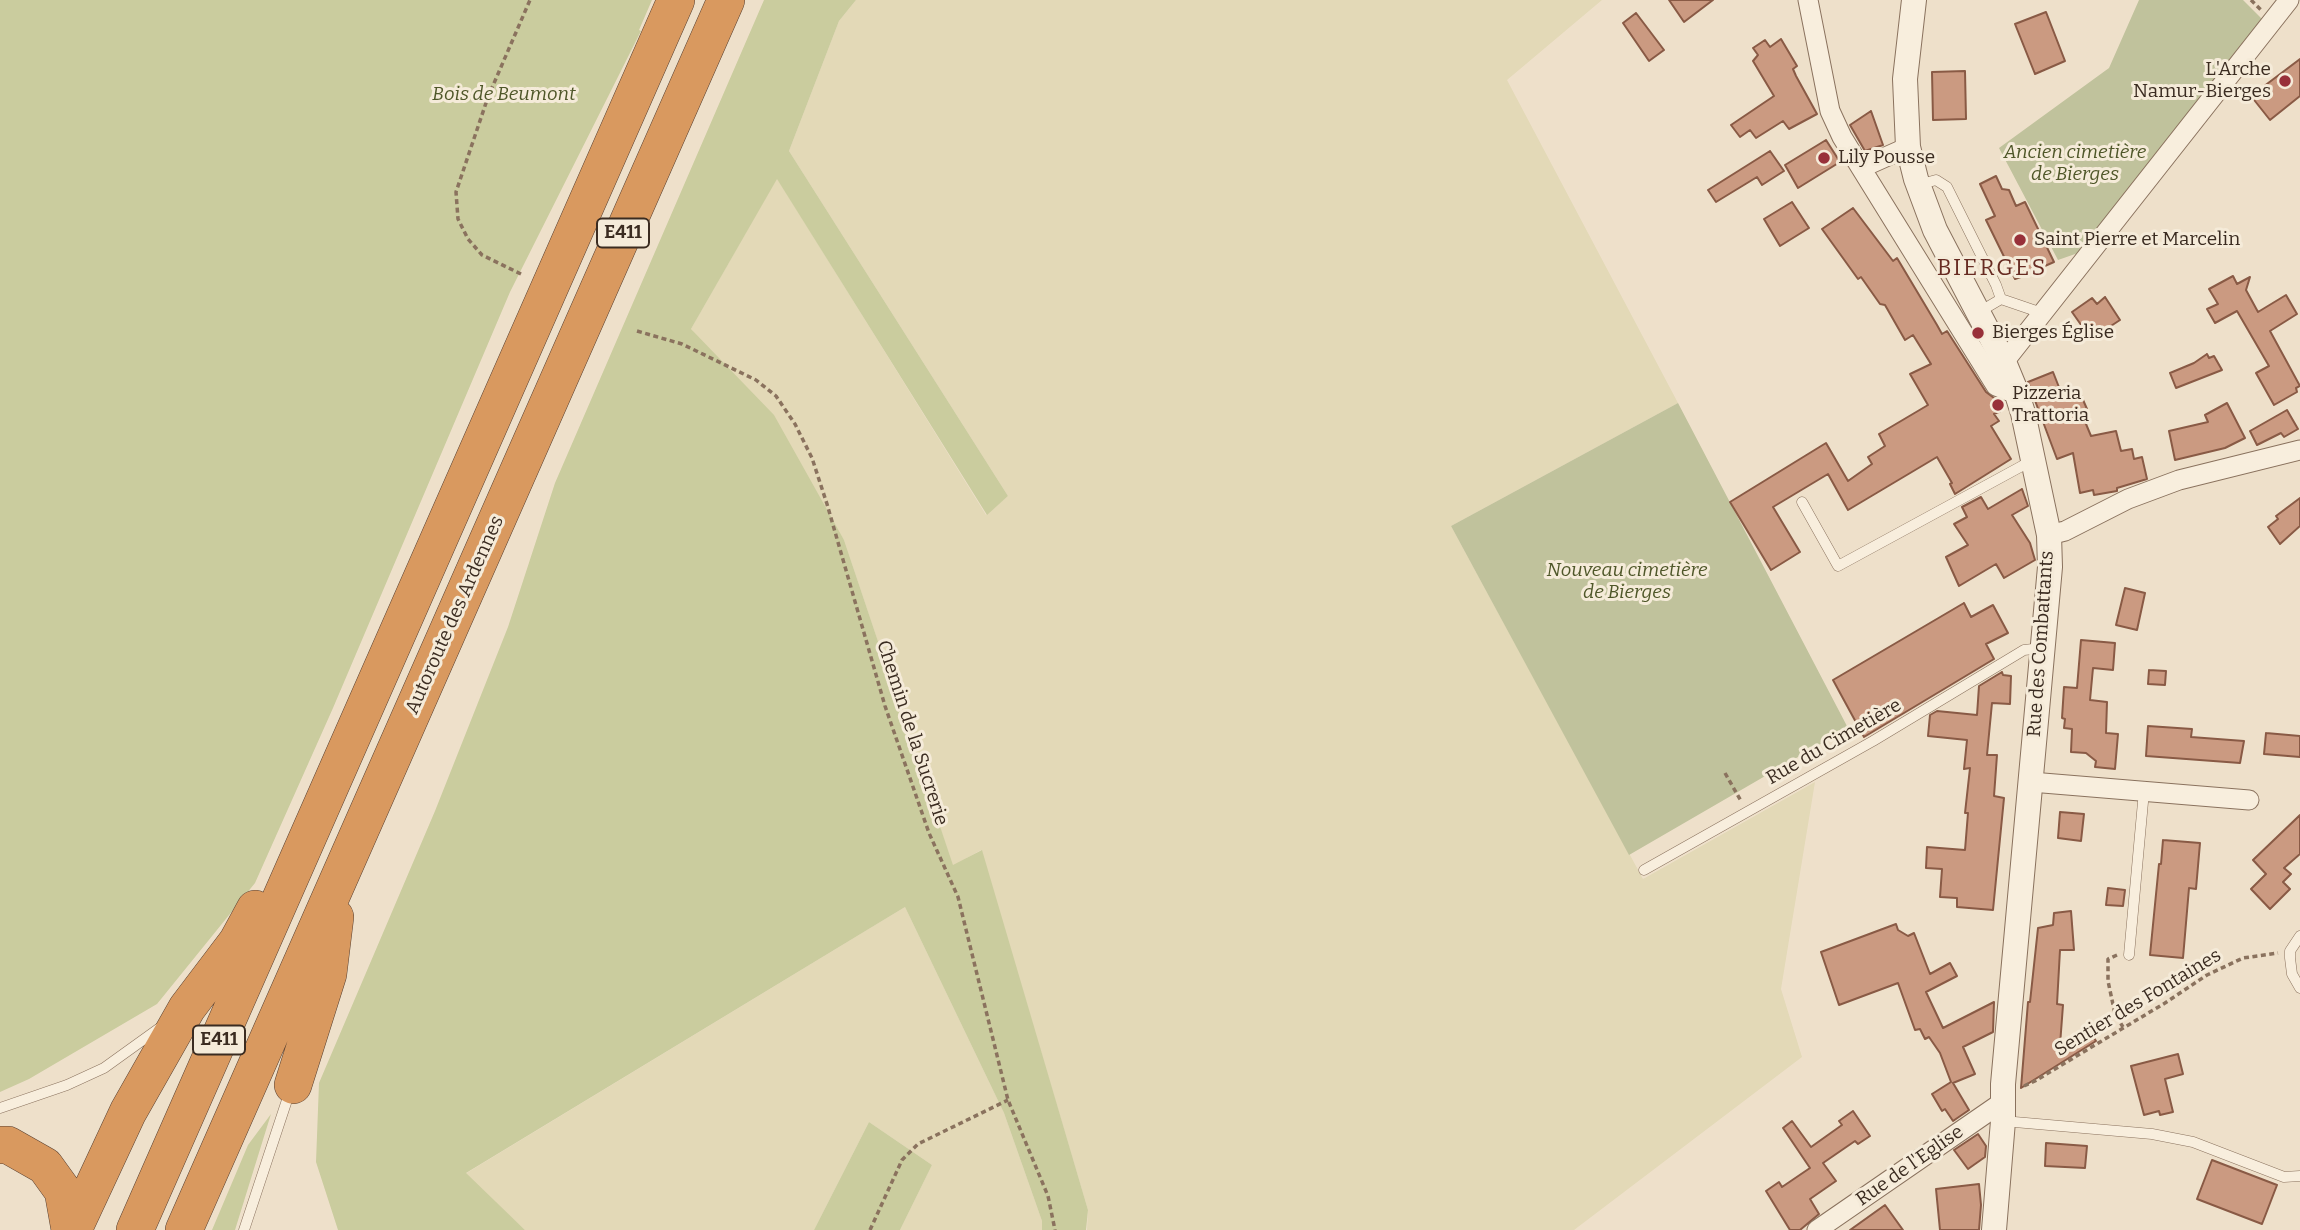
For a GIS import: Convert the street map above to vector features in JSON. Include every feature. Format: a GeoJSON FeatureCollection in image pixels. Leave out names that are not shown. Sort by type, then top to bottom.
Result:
{"type":"FeatureCollection","features":[{"type":"Feature","properties":{"kind":"highway","name":"E411"},"geometry":{"type":"LineString","coordinates":[[135,1230],[676,0]]}},
{"type":"Feature","properties":{"kind":"highway","name":"Autoroute des Ardennes"},"geometry":{"type":"LineString","coordinates":[[184,1230],[726,0]]}},
{"type":"Feature","properties":{"kind":"highway"},"geometry":{"type":"LineString","coordinates":[[72,1230],[128,1112],[187,1008],[237,942],[272,873],[303,850]]}},
{"type":"Feature","properties":{"kind":"highway"},"geometry":{"type":"LineString","coordinates":[[293,1085],[328,974],[340,877]]}},
{"type":"Feature","properties":{"kind":"highway"},"geometry":{"type":"LineString","coordinates":[[0,1145],[8,1145],[45,1166],[63,1191],[72,1230]]}},
{"type":"Feature","properties":{"kind":"street"},"geometry":{"type":"LineString","coordinates":[[1808,0],[1830,111],[1842,137],[1996,386],[2016,391]]}},
{"type":"Feature","properties":{"kind":"street","name":"Rue des Combattants"},"geometry":{"type":"LineString","coordinates":[[1914,0],[1905,79],[1908,147],[1918,185],[1935,230],[2004,362],[2016,391],[2049,535],[2050,567],[1994,1230]]}},
{"type":"Feature","properties":{"kind":"street"},"geometry":{"type":"LineString","coordinates":[[2004,362],[2289,0]]}},
{"type":"Feature","properties":{"kind":"street"},"geometry":{"type":"LineString","coordinates":[[1861,168],[1908,147]]}},
{"type":"Feature","properties":{"kind":"street"},"geometry":{"type":"LineString","coordinates":[[2049,535],[2065,531],[2128,499],[2179,480],[2300,450]]}},
{"type":"Feature","properties":{"kind":"street"},"geometry":{"type":"LineString","coordinates":[[2031,782],[2249,800]]}},
{"type":"Feature","properties":{"kind":"street","name":"Rue de l'Eglise"},"geometry":{"type":"LineString","coordinates":[[1817,1230],[2003,1102]]}},
{"type":"Feature","properties":{"kind":"lane"},"geometry":{"type":"LineString","coordinates":[[1918,185],[1936,180],[1947,187],[2001,299]]}},
{"type":"Feature","properties":{"kind":"lane"},"geometry":{"type":"LineString","coordinates":[[1978,312],[2001,299],[2042,313]]}},
{"type":"Feature","properties":{"kind":"lane"},"geometry":{"type":"LineString","coordinates":[[1802,502],[1838,566],[2033,459]]}},
{"type":"Feature","properties":{"kind":"lane","name":"Rue du Cimetière"},"geometry":{"type":"LineString","coordinates":[[1644,870],[1873,741],[2024,650],[2043,648]]}},
{"type":"Feature","properties":{"kind":"lane"},"geometry":{"type":"LineString","coordinates":[[2129,955],[2144,791]]}},
{"type":"Feature","properties":{"kind":"lane"},"geometry":{"type":"LineString","coordinates":[[2300,936],[2290,951],[2292,974],[2300,988]]}},
{"type":"Feature","properties":{"kind":"lane"},"geometry":{"type":"LineString","coordinates":[[0,1108],[66,1085],[104,1068],[187,1008]]}},
{"type":"Feature","properties":{"kind":"lane"},"geometry":{"type":"LineString","coordinates":[[244,1230],[293,1085]]}},
{"type":"Feature","properties":{"kind":"lane"},"geometry":{"type":"LineString","coordinates":[[2003,1102],[2193,1142],[2284,1177],[2300,1177]]}},
{"type":"Feature","properties":{"kind":"path"},"geometry":{"type":"LineString","coordinates":[[521,274],[482,256],[468,239],[458,219],[456,192],[488,97],[530,0]]}},
{"type":"Feature","properties":{"kind":"path","name":"Chemin de la Sucrerie"},"geometry":{"type":"LineString","coordinates":[[637,331],[682,344],[756,380],[776,396],[795,424],[812,458],[885,706],[929,833],[958,897],[1008,1100],[1048,1196],[1055,1230]]}},
{"type":"Feature","properties":{"kind":"path"},"geometry":{"type":"LineString","coordinates":[[1725,773],[1748,812]]}},
{"type":"Feature","properties":{"kind":"path","name":"Sentier des Fontaines"},"geometry":{"type":"LineString","coordinates":[[2003,1102],[2024,1086],[2035,1082],[2207,975],[2244,958],[2290,951]]}},
{"type":"Feature","properties":{"kind":"path"},"geometry":{"type":"LineString","coordinates":[[2123,1027],[2115,1014],[2108,982],[2108,959],[2114,955],[2129,955]]}},
{"type":"Feature","properties":{"kind":"path"},"geometry":{"type":"LineString","coordinates":[[870,1230],[902,1160],[918,1144],[1008,1100]]}},
{"type":"Feature","properties":{"kind":"shaded area"},"geometry":{"type":"Polygon","coordinates":[[[856,0],[1602,0],[1507,80],[1678,403],[1451,526],[1643,879],[1815,782],[1781,989],[1802,1057],[1574,1230],[1087,1230],[1088,1210],[981,850],[953,866],[844,540],[691,329],[777,178],[986,515],[1008,496],[789,151],[839,21],[856,0]]]}},
{"type":"Feature","properties":{"kind":"shaded area"},"geometry":{"type":"Polygon","coordinates":[[[905,907],[1004,1113],[1042,1221],[1042,1230],[900,1230],[932,1165],[869,1122],[814,1230],[525,1230],[465,1174],[905,907]]]}},
{"type":"Feature","properties":{"kind":"green space","name":"Bois de Beumont"},"geometry":{"type":"Polygon","coordinates":[[[0,0],[652,0],[639,30],[641,31],[510,292],[333,708],[255,883],[157,1004],[29,1079],[0,1092],[0,0]]]}},
{"type":"Feature","properties":{"kind":"green space"},"geometry":{"type":"Polygon","coordinates":[[[764,0],[856,0],[839,21],[789,151],[1008,496],[987,515],[777,179],[691,329],[774,415],[844,540],[953,865],[982,850],[1088,1210],[1086,1230],[1042,1230],[1042,1221],[1004,1113],[905,907],[466,1173],[525,1230],[338,1230],[316,1162],[319,1083],[435,811],[508,627],[555,483],[764,0]]]}},
{"type":"Feature","properties":{"kind":"green space","name":"Ancien cimetière de Bierges"},"geometry":{"type":"Polygon","coordinates":[[[2139,0],[2243,0],[2266,23],[2078,253],[2058,260],[1999,148],[2109,68],[2139,0]]]}},
{"type":"Feature","properties":{"kind":"green space","name":"Nouveau cimetière de Bierges"},"geometry":{"type":"Polygon","coordinates":[[[1678,403],[1848,728],[1629,855],[1451,526],[1678,403]]]}},
{"type":"Feature","properties":{"kind":"green space"},"geometry":{"type":"Polygon","coordinates":[[[271,1114],[235,1230],[212,1230],[248,1145],[271,1114]]]}},
{"type":"Feature","properties":{"kind":"green space"},"geometry":{"type":"Polygon","coordinates":[[[869,1122],[932,1165],[900,1230],[814,1230],[869,1122]]]}},
{"type":"Feature","properties":{"kind":"building"},"geometry":{"type":"Polygon","coordinates":[[[1669,0],[1713,0],[1684,22],[1669,0]]]}},
{"type":"Feature","properties":{"kind":"building"},"geometry":{"type":"Polygon","coordinates":[[[2046,12],[2065,61],[2035,74],[2015,24],[2046,12]]]}},
{"type":"Feature","properties":{"kind":"building"},"geometry":{"type":"Polygon","coordinates":[[[1636,13],[1664,50],[1649,61],[1623,23],[1636,13]]]}},
{"type":"Feature","properties":{"kind":"building"},"geometry":{"type":"Polygon","coordinates":[[[1781,39],[1797,66],[1793,69],[1817,114],[1789,129],[1783,121],[1756,138],[1750,130],[1740,137],[1731,125],[1774,96],[1753,61],[1758,55],[1753,48],[1765,40],[1770,47],[1781,39]]]}},
{"type":"Feature","properties":{"kind":"building","name":"L'Arche Namur-Bierges"},"geometry":{"type":"Polygon","coordinates":[[[2300,59],[2300,96],[2270,120],[2251,96],[2300,59]]]}},
{"type":"Feature","properties":{"kind":"building"},"geometry":{"type":"Polygon","coordinates":[[[1965,71],[1966,119],[1933,120],[1932,72],[1965,71]]]}},
{"type":"Feature","properties":{"kind":"building"},"geometry":{"type":"Polygon","coordinates":[[[1871,111],[1883,145],[1865,151],[1850,125],[1871,111]]]}},
{"type":"Feature","properties":{"kind":"building"},"geometry":{"type":"Polygon","coordinates":[[[1826,140],[1840,162],[1798,188],[1785,165],[1826,140]]]}},
{"type":"Feature","properties":{"kind":"building"},"geometry":{"type":"Polygon","coordinates":[[[1770,151],[1784,171],[1762,185],[1757,177],[1716,202],[1708,190],[1770,151]]]}},
{"type":"Feature","properties":{"kind":"building","name":"Saint Pierre et Marcelin"},"geometry":{"type":"Polygon","coordinates":[[[1996,176],[2002,189],[2009,190],[2016,206],[2025,202],[2054,262],[2015,279],[1986,220],[1995,216],[1980,184],[1996,176]]]}},
{"type":"Feature","properties":{"kind":"building"},"geometry":{"type":"Polygon","coordinates":[[[1792,202],[1809,228],[1780,246],[1764,219],[1792,202]]]}},
{"type":"Feature","properties":{"kind":"building"},"geometry":{"type":"Polygon","coordinates":[[[1853,208],[1893,261],[1897,258],[1942,334],[1947,331],[1986,392],[1994,398],[2001,411],[1994,414],[1999,421],[1991,426],[2011,459],[1955,494],[1950,484],[1952,483],[1937,457],[1848,510],[1828,474],[1773,507],[1800,552],[1771,570],[1730,502],[1826,443],[1848,481],[1872,464],[1868,457],[1885,446],[1879,434],[1928,405],[1910,374],[1931,364],[1913,335],[1905,340],[1885,305],[1880,304],[1861,277],[1858,279],[1822,229],[1853,208]]]}},
{"type":"Feature","properties":{"kind":"building"},"geometry":{"type":"Polygon","coordinates":[[[2233,276],[2237,284],[2250,277],[2246,290],[2258,312],[2286,295],[2297,314],[2270,331],[2300,386],[2296,388],[2297,392],[2274,405],[2256,373],[2269,366],[2237,311],[2215,323],[2207,309],[2218,304],[2209,289],[2233,276]]]}},
{"type":"Feature","properties":{"kind":"building"},"geometry":{"type":"Polygon","coordinates":[[[2105,297],[2120,320],[2091,339],[2072,312],[2092,298],[2097,304],[2105,297]]]}},
{"type":"Feature","properties":{"kind":"building"},"geometry":{"type":"Polygon","coordinates":[[[2207,354],[2209,358],[2214,356],[2222,370],[2176,388],[2170,373],[2207,354]]]}},
{"type":"Feature","properties":{"kind":"building"},"geometry":{"type":"Polygon","coordinates":[[[2053,372],[2064,400],[2080,393],[2087,409],[2081,412],[2091,436],[2116,431],[2121,451],[2132,449],[2134,459],[2142,457],[2147,479],[2117,488],[2117,491],[2094,495],[2093,490],[2080,493],[2073,453],[2057,459],[2028,382],[2053,372]]]}},
{"type":"Feature","properties":{"kind":"building"},"geometry":{"type":"Polygon","coordinates":[[[2227,403],[2245,438],[2225,448],[2175,460],[2169,431],[2208,422],[2205,415],[2227,403]]]}},
{"type":"Feature","properties":{"kind":"building"},"geometry":{"type":"Polygon","coordinates":[[[2287,410],[2298,429],[2284,437],[2281,433],[2257,445],[2250,431],[2287,410]]]}},
{"type":"Feature","properties":{"kind":"building"},"geometry":{"type":"Polygon","coordinates":[[[2022,489],[2028,506],[2012,515],[2030,543],[2035,560],[2004,578],[1996,564],[1959,586],[1946,557],[1968,545],[1954,524],[1967,517],[1962,507],[1981,497],[1988,509],[2022,489]]]}},
{"type":"Feature","properties":{"kind":"building"},"geometry":{"type":"Polygon","coordinates":[[[2300,498],[2300,526],[2280,544],[2268,527],[2278,519],[2276,516],[2300,498]]]}},
{"type":"Feature","properties":{"kind":"building"},"geometry":{"type":"Polygon","coordinates":[[[2125,588],[2145,593],[2137,630],[2116,625],[2125,588]]]}},
{"type":"Feature","properties":{"kind":"building"},"geometry":{"type":"Polygon","coordinates":[[[1964,603],[1971,617],[1993,605],[2008,633],[1986,644],[1994,659],[1864,737],[1833,680],[1964,603]]]}},
{"type":"Feature","properties":{"kind":"building"},"geometry":{"type":"Polygon","coordinates":[[[2081,640],[2115,643],[2113,670],[2093,668],[2090,700],[2107,702],[2106,733],[2118,734],[2115,769],[2095,767],[2096,761],[2086,753],[2071,752],[2072,729],[2064,728],[2064,687],[2077,688],[2081,640]]]}},
{"type":"Feature","properties":{"kind":"building"},"geometry":{"type":"Polygon","coordinates":[[[2149,670],[2166,671],[2165,685],[2148,684],[2149,670]]]}},
{"type":"Feature","properties":{"kind":"building"},"geometry":{"type":"Polygon","coordinates":[[[2002,672],[2003,675],[2011,676],[2010,704],[1992,703],[1987,755],[1997,755],[1994,796],[2004,798],[1993,910],[1957,907],[1957,898],[1940,897],[1942,869],[1926,868],[1927,847],[1965,850],[1968,813],[1965,813],[1970,768],[1964,769],[1967,740],[1928,736],[1930,715],[1937,711],[1977,715],[1979,686],[2002,672]]]}},
{"type":"Feature","properties":{"kind":"building"},"geometry":{"type":"Polygon","coordinates":[[[2148,726],[2192,729],[2191,737],[2244,741],[2240,763],[2146,756],[2148,726]]]}},
{"type":"Feature","properties":{"kind":"building"},"geometry":{"type":"Polygon","coordinates":[[[2266,733],[2300,736],[2300,757],[2264,754],[2266,733]]]}},
{"type":"Feature","properties":{"kind":"building"},"geometry":{"type":"Polygon","coordinates":[[[2060,812],[2084,814],[2081,841],[2058,838],[2060,812]]]}},
{"type":"Feature","properties":{"kind":"building"},"geometry":{"type":"Polygon","coordinates":[[[2300,815],[2300,854],[2284,868],[2291,874],[2283,882],[2290,889],[2270,909],[2251,889],[2266,874],[2253,860],[2300,815]]]}},
{"type":"Feature","properties":{"kind":"building"},"geometry":{"type":"Polygon","coordinates":[[[2163,840],[2200,843],[2196,889],[2189,888],[2183,958],[2150,955],[2163,840]]]}},
{"type":"Feature","properties":{"kind":"building"},"geometry":{"type":"Polygon","coordinates":[[[2108,888],[2125,890],[2123,906],[2106,905],[2108,888]]]}},
{"type":"Feature","properties":{"kind":"building"},"geometry":{"type":"Polygon","coordinates":[[[2071,911],[2074,950],[2060,950],[2057,1004],[2063,1005],[2060,1045],[2088,1028],[2096,1041],[2021,1088],[2028,1002],[2038,928],[2053,925],[2054,913],[2071,911]]]}},
{"type":"Feature","properties":{"kind":"building"},"geometry":{"type":"Polygon","coordinates":[[[1896,924],[1898,930],[1908,936],[1914,933],[1930,974],[1950,963],[1957,976],[1926,992],[1943,1028],[1994,1002],[1993,1032],[1963,1047],[1975,1074],[1953,1083],[1969,1110],[1953,1121],[1945,1109],[1942,1111],[1932,1094],[1951,1082],[1940,1053],[1929,1037],[1925,1039],[1920,1029],[1915,1030],[1898,983],[1839,1005],[1821,952],[1896,924]]]}},
{"type":"Feature","properties":{"kind":"building"},"geometry":{"type":"Polygon","coordinates":[[[2178,1054],[2183,1074],[2165,1079],[2173,1112],[2160,1115],[2159,1111],[2144,1115],[2131,1066],[2178,1054]]]}},
{"type":"Feature","properties":{"kind":"building"},"geometry":{"type":"Polygon","coordinates":[[[1853,1111],[1870,1136],[1858,1144],[1855,1141],[1823,1163],[1836,1181],[1810,1199],[1819,1214],[1800,1230],[1790,1230],[1766,1191],[1779,1182],[1782,1187],[1810,1168],[1783,1128],[1792,1121],[1811,1147],[1842,1125],[1839,1121],[1853,1111]]]}},
{"type":"Feature","properties":{"kind":"building"},"geometry":{"type":"Polygon","coordinates":[[[1978,1134],[1986,1146],[1985,1157],[1968,1169],[1954,1150],[1978,1134]]]}},
{"type":"Feature","properties":{"kind":"building"},"geometry":{"type":"Polygon","coordinates":[[[2046,1143],[2087,1146],[2085,1168],[2045,1166],[2046,1143]]]}},
{"type":"Feature","properties":{"kind":"building"},"geometry":{"type":"Polygon","coordinates":[[[2212,1160],[2277,1185],[2262,1224],[2197,1199],[2212,1160]]]}},
{"type":"Feature","properties":{"kind":"building"},"geometry":{"type":"Polygon","coordinates":[[[1979,1184],[1979,1230],[1940,1230],[1936,1189],[1979,1184]]]}},
{"type":"Feature","properties":{"kind":"building"},"geometry":{"type":"Polygon","coordinates":[[[1885,1205],[1903,1230],[1850,1230],[1885,1205]]]}},
{"type":"Feature","properties":{"kind":"place","name":"L'Arche Namur-Bierges"},"geometry":{"type":"Point","coordinates":[2285,81]}},
{"type":"Feature","properties":{"kind":"place","name":"Lily Pousse"},"geometry":{"type":"Point","coordinates":[1824,158]}},
{"type":"Feature","properties":{"kind":"place","name":"Saint Pierre et Marcelin"},"geometry":{"type":"Point","coordinates":[2020,240]}},
{"type":"Feature","properties":{"kind":"place","name":"Bierges Église"},"geometry":{"type":"Point","coordinates":[1978,333]}},
{"type":"Feature","properties":{"kind":"place","name":"Pizzeria Trattoria"},"geometry":{"type":"Point","coordinates":[1998,405]}},
{"type":"Feature","properties":{"kind":"district","name":"BIERGES"},"geometry":{"type":"Point","coordinates":[1992,269]}}]}
